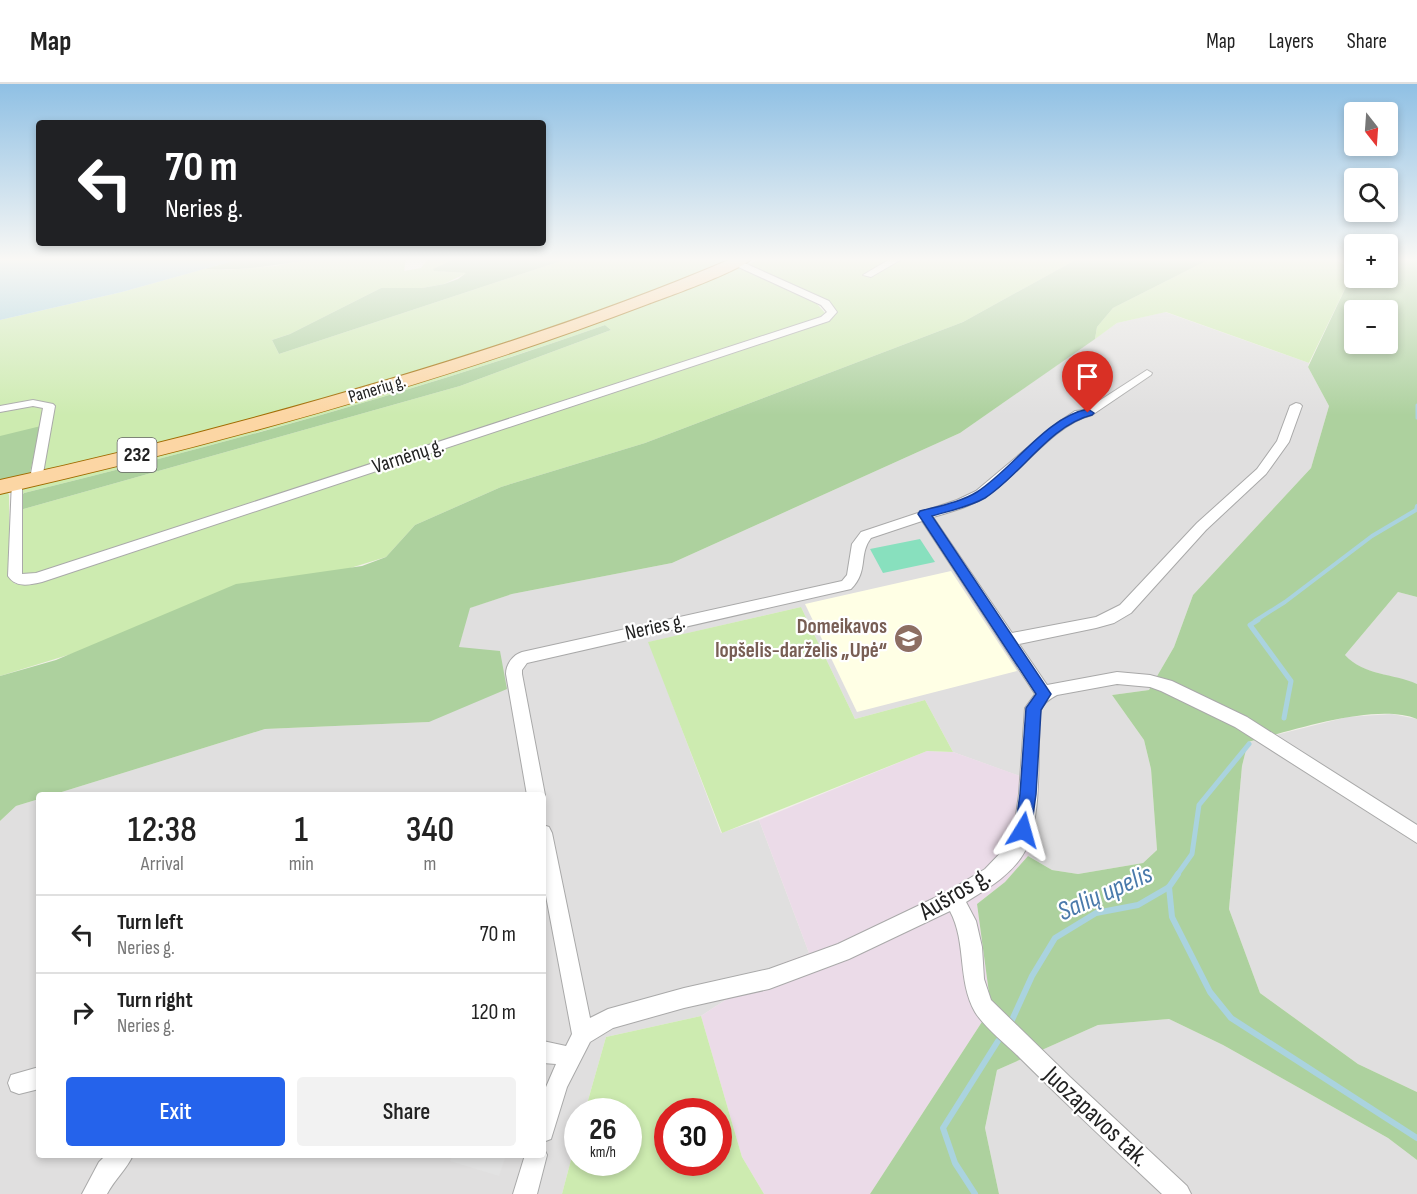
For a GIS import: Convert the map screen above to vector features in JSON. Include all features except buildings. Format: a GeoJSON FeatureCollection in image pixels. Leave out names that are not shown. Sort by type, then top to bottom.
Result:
{"type":"FeatureCollection","features":[{"type":"Feature","properties":{"kind":"main road","name":"Panerių g."},"geometry":{"type":"LineString","coordinates":[[8,486],[258,423],[443,369],[616,311]]}},
{"type":"Feature","properties":{"kind":"street","name":"Varnėnų g."},"geometry":{"type":"LineString","coordinates":[[8,486],[15,576],[22,580],[37,578],[825,319],[831,311]]}},
{"type":"Feature","properties":{"kind":"street","name":"Neries g."},"geometry":{"type":"LineString","coordinates":[[535,792],[514,674],[514,668],[522,658],[846,585],[854,577],[862,537],[981,495],[1061,426],[1079,414],[1088,413],[1147,372]]}},
{"type":"Feature","properties":{"kind":"street"},"geometry":{"type":"LineString","coordinates":[[0,409],[33,403],[50,406],[36,479]]}},
{"type":"Feature","properties":{"kind":"street"},"geometry":{"type":"LineString","coordinates":[[1007,640],[1117,615],[1133,602],[1205,523],[1241,493],[1261,471],[1289,433],[1296,406]]}},
{"type":"Feature","properties":{"kind":"street"},"geometry":{"type":"LineString","coordinates":[[924,514],[1044,694],[1055,689],[1117,678],[1150,681],[1166,686],[1241,722],[1417,835]]}},
{"type":"Feature","properties":{"kind":"street","name":"Aušros g."},"geometry":{"type":"LineString","coordinates":[[584,1035],[608,1019],[684,998],[769,979],[796,970],[861,944],[954,899],[992,875],[1017,848],[1023,830],[1034,708],[1044,694]]}},
{"type":"Feature","properties":{"kind":"street"},"geometry":{"type":"LineString","coordinates":[[546,848],[584,1035],[557,1083],[546,1121]]}},
{"type":"Feature","properties":{"kind":"street","name":"Juozapavos tak."},"geometry":{"type":"LineString","coordinates":[[954,899],[966,921],[972,948],[977,994],[983,1006],[1014,1039],[1179,1194]]}},
{"type":"Feature","properties":{"kind":"street"},"geometry":{"type":"LineString","coordinates":[[546,1052],[557,1053],[569,1058]]}},
{"type":"Feature","properties":{"kind":"street"},"geometry":{"type":"LineString","coordinates":[[94,1194],[107,1170],[119,1158]]}},
{"type":"Feature","properties":{"kind":"street"},"geometry":{"type":"LineString","coordinates":[[525,1194],[535,1158]]}},
{"type":"Feature","properties":{"kind":"shaded area"},"geometry":{"type":"Polygon","coordinates":[[[1165,312],[1309,363],[1308,367],[1329,406],[1311,468],[1193,595],[1174,647],[1149,690],[1112,695],[1144,740],[1151,769],[1157,850],[1143,863],[1078,874],[1052,870],[1028,856],[1039,783],[953,752],[925,700],[855,719],[801,607],[649,642],[721,833],[759,820],[809,953],[780,964],[701,1016],[606,1037],[589,1098],[564,1098],[564,1176],[567,1176],[562,1194],[0,1194],[0,821],[16,806],[36,800],[36,1158],[546,1158],[546,792],[62,792],[265,729],[429,722],[459,647],[469,608],[512,594],[672,563],[960,433],[1117,323],[1165,312]]]}},
{"type":"Feature","properties":{"kind":"shaded area","name":"Domeikavos lopšelis-darželis „Upė“"},"geometry":{"type":"Polygon","coordinates":[[[951,571],[1017,671],[857,712],[805,604],[951,571]]]}},
{"type":"Feature","properties":{"kind":"shaded area"},"geometry":{"type":"Polygon","coordinates":[[[1398,592],[1417,597],[1417,684],[1367,670],[1352,663],[1345,655],[1398,592]]]}},
{"type":"Feature","properties":{"kind":"shaded area"},"geometry":{"type":"Polygon","coordinates":[[[1392,714],[1417,719],[1417,1092],[1358,1064],[1260,993],[1229,909],[1242,766],[1248,742],[1347,717],[1392,714]]]}},
{"type":"Feature","properties":{"kind":"shaded area"},"geometry":{"type":"Polygon","coordinates":[[[927,751],[953,752],[1040,783],[1028,856],[1005,882],[977,904],[991,1008],[870,1194],[764,1194],[742,1157],[732,1123],[732,1098],[725,1098],[701,1016],[780,964],[809,953],[759,820],[927,751]]]}},
{"type":"Feature","properties":{"kind":"shaded area"},"geometry":{"type":"Polygon","coordinates":[[[1169,1019],[1223,1045],[1388,1138],[1417,1160],[1417,1194],[999,1194],[985,1128],[997,1070],[1098,1025],[1169,1019]]]}},
{"type":"Feature","properties":{"kind":"shaded area"},"geometry":{"type":"Polygon","coordinates":[[[452,1158],[505,1158],[499,1176],[450,1161],[452,1158]]]}},
{"type":"Feature","properties":{"kind":"green space"},"geometry":{"type":"Polygon","coordinates":[[[40,311],[336,311],[290,334],[272,340],[279,354],[410,311],[603,311],[430,368],[150,448],[0,483],[0,320],[40,311]]]}},
{"type":"Feature","properties":{"kind":"green space"},"geometry":{"type":"Polygon","coordinates":[[[336,311],[410,311],[279,354],[272,340],[290,334],[336,311]]]}},
{"type":"Feature","properties":{"kind":"green space"},"geometry":{"type":"Polygon","coordinates":[[[606,311],[823,311],[825,313],[822,317],[39,575],[20,573],[20,510],[460,386],[611,330],[605,325],[389,395],[171,456],[24,493],[21,496],[19,494],[25,485],[303,414],[606,311]]]}},
{"type":"Feature","properties":{"kind":"green space"},"geometry":{"type":"Polygon","coordinates":[[[833,311],[983,311],[963,322],[645,443],[501,487],[415,525],[386,557],[0,676],[0,492],[7,490],[9,495],[10,578],[15,584],[21,584],[829,321],[833,311]]]}},
{"type":"Feature","properties":{"kind":"green space"},"geometry":{"type":"Polygon","coordinates":[[[983,311],[1111,311],[1097,327],[1095,339],[960,433],[672,563],[512,594],[470,608],[459,647],[500,651],[507,689],[429,722],[265,729],[62,792],[36,792],[36,800],[16,806],[0,821],[0,676],[56,660],[236,584],[362,566],[386,557],[415,525],[501,487],[645,443],[963,322],[983,311]]]}},
{"type":"Feature","properties":{"kind":"green space"},"geometry":{"type":"Polygon","coordinates":[[[1111,311],[1334,311],[1309,363],[1166,312],[1117,323],[1095,339],[1097,327],[1111,311]]]}},
{"type":"Feature","properties":{"kind":"green space"},"geometry":{"type":"Polygon","coordinates":[[[1335,311],[1344,311],[1344,354],[1398,354],[1398,311],[1417,311],[1417,597],[1398,592],[1345,655],[1370,671],[1417,684],[1417,719],[1400,715],[1357,716],[1310,725],[1248,742],[1242,766],[1229,909],[1260,993],[1358,1064],[1417,1092],[1417,1160],[1388,1138],[1223,1045],[1169,1019],[1098,1025],[997,1070],[985,1128],[999,1194],[870,1194],[991,1008],[977,904],[1005,882],[1028,856],[1052,870],[1078,874],[1143,863],[1157,850],[1151,769],[1144,740],[1112,695],[1149,690],[1174,647],[1193,595],[1311,468],[1329,406],[1308,367],[1335,311]]]}},
{"type":"Feature","properties":{"kind":"green space"},"geometry":{"type":"Polygon","coordinates":[[[605,325],[611,330],[460,386],[20,510],[21,496],[24,493],[317,416],[462,373],[605,325]]]}},
{"type":"Feature","properties":{"kind":"green space"},"geometry":{"type":"Polygon","coordinates":[[[41,426],[29,476],[0,483],[0,436],[41,426]]]}},
{"type":"Feature","properties":{"kind":"green space"},"geometry":{"type":"Polygon","coordinates":[[[920,539],[935,562],[883,573],[870,549],[920,539]]]}},
{"type":"Feature","properties":{"kind":"green space"},"geometry":{"type":"Polygon","coordinates":[[[801,607],[855,719],[925,700],[953,752],[927,751],[722,833],[648,642],[801,607]]]}},
{"type":"Feature","properties":{"kind":"green space"},"geometry":{"type":"Polygon","coordinates":[[[701,1016],[725,1098],[654,1098],[654,1176],[732,1176],[732,1123],[742,1157],[764,1194],[562,1194],[567,1176],[642,1176],[642,1098],[589,1098],[606,1037],[701,1016]]]}},
{"type":"Feature","properties":{"kind":"water"},"geometry":{"type":"Polygon","coordinates":[[[0,311],[40,311],[0,320],[0,311]]]}},
{"type":"Feature","properties":{"kind":"waterway","name":"Salių upelis"},"geometry":{"type":"LineString","coordinates":[[1417,405],[1417,418]]}},
{"type":"Feature","properties":{"kind":"waterway","name":"Salių upelis"},"geometry":{"type":"LineString","coordinates":[[1255,621],[1285,602],[1372,536],[1416,510],[1417,506]]}},
{"type":"Feature","properties":{"kind":"waterway","name":"Salių upelis"},"geometry":{"type":"LineString","coordinates":[[1258,620],[1250,625],[1291,681],[1284,718]]}},
{"type":"Feature","properties":{"kind":"waterway","name":"Salių upelis"},"geometry":{"type":"LineString","coordinates":[[1177,875],[1192,854],[1199,805],[1249,744]]}},
{"type":"Feature","properties":{"kind":"waterway","name":"Salių upelis"},"geometry":{"type":"LineString","coordinates":[[1169,887],[1178,874]]}},
{"type":"Feature","properties":{"kind":"waterway","name":"Salių upelis"},"geometry":{"type":"LineString","coordinates":[[1012,1020],[1032,976],[1055,938],[1096,913],[1138,905],[1169,887]]}},
{"type":"Feature","properties":{"kind":"waterway"},"geometry":{"type":"LineString","coordinates":[[1169,887],[1172,917],[1210,992],[1231,1018],[1417,1138]]}},
{"type":"Feature","properties":{"kind":"waterway","name":"Salių upelis"},"geometry":{"type":"LineString","coordinates":[[975,1194],[955,1163],[943,1128],[998,1041]]}},
{"type":"Feature","properties":{"kind":"place","name":"Domeikavos lopšelis-darželis „Upė“"},"geometry":{"type":"Point","coordinates":[908,638]}},
{"type":"Feature","properties":{"kind":"route"},"geometry":{"type":"LineString","coordinates":[[1023,830],[1034,708],[1044,694],[924,514],[981,495],[1061,426],[1079,414],[1088,413]]}}]}
